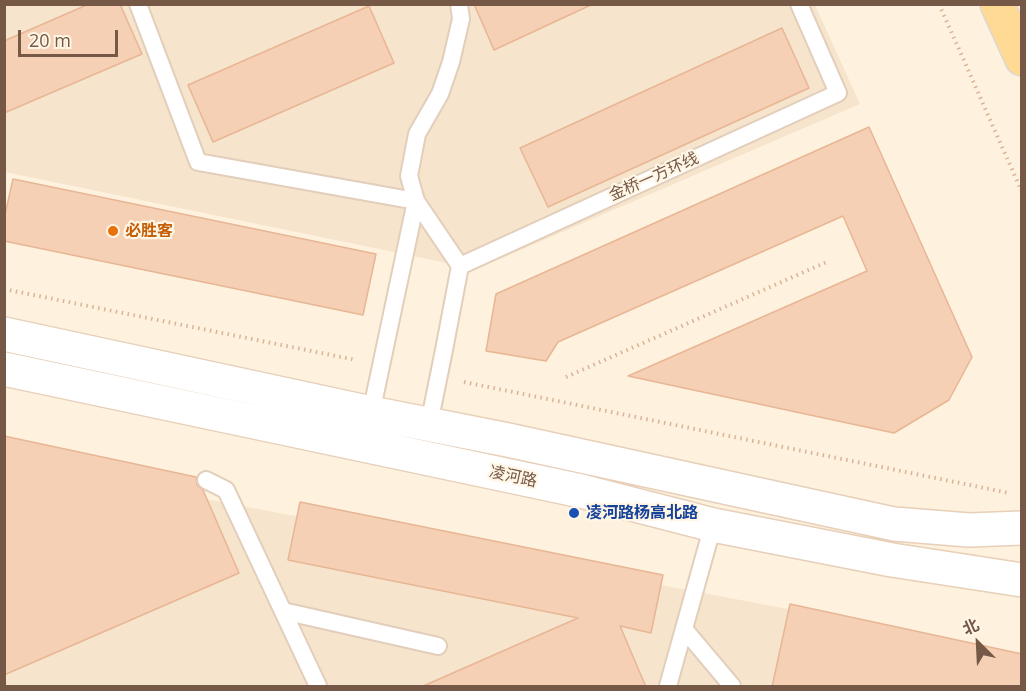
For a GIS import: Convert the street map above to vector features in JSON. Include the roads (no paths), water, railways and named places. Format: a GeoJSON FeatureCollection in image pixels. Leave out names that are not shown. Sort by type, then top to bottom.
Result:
{"type":"FeatureCollection","features":[{"type":"Feature","properties":{"kind":"main road"},"geometry":{"type":"LineString","coordinates":[[997,4],[1022,59]]}},
{"type":"Feature","properties":{"kind":"street"},"geometry":{"type":"LineString","coordinates":[[4,334],[894,524],[969,530],[1022,528]]}},
{"type":"Feature","properties":{"kind":"street","name":"凌河路"},"geometry":{"type":"LineString","coordinates":[[4,369],[581,491],[713,525],[892,560],[1022,580]]}},
{"type":"Feature","properties":{"kind":"lane"},"geometry":{"type":"LineString","coordinates":[[138,4],[198,162],[416,201]]}},
{"type":"Feature","properties":{"kind":"lane"},"geometry":{"type":"LineString","coordinates":[[429,424],[460,266],[416,201],[409,176],[417,134],[440,94],[450,62],[460,19],[459,4]]}},
{"type":"Feature","properties":{"kind":"lane","name":"金桥一方环线"},"geometry":{"type":"LineString","coordinates":[[460,266],[838,93],[799,4]]}},
{"type":"Feature","properties":{"kind":"lane"},"geometry":{"type":"LineString","coordinates":[[371,413],[416,201]]}},
{"type":"Feature","properties":{"kind":"lane"},"geometry":{"type":"LineString","coordinates":[[206,480],[226,490],[318,687]]}},
{"type":"Feature","properties":{"kind":"lane"},"geometry":{"type":"LineString","coordinates":[[668,687],[713,525]]}},
{"type":"Feature","properties":{"kind":"lane"},"geometry":{"type":"LineString","coordinates":[[283,611],[438,646]]}},
{"type":"Feature","properties":{"kind":"lane"},"geometry":{"type":"LineString","coordinates":[[684,629],[732,687]]}},
{"type":"Feature","properties":{"kind":"place","name":"必胜客"},"geometry":{"type":"Point","coordinates":[113,231]}},
{"type":"Feature","properties":{"kind":"place","name":"凌河路杨高北路"},"geometry":{"type":"Point","coordinates":[574,513]}}]}
